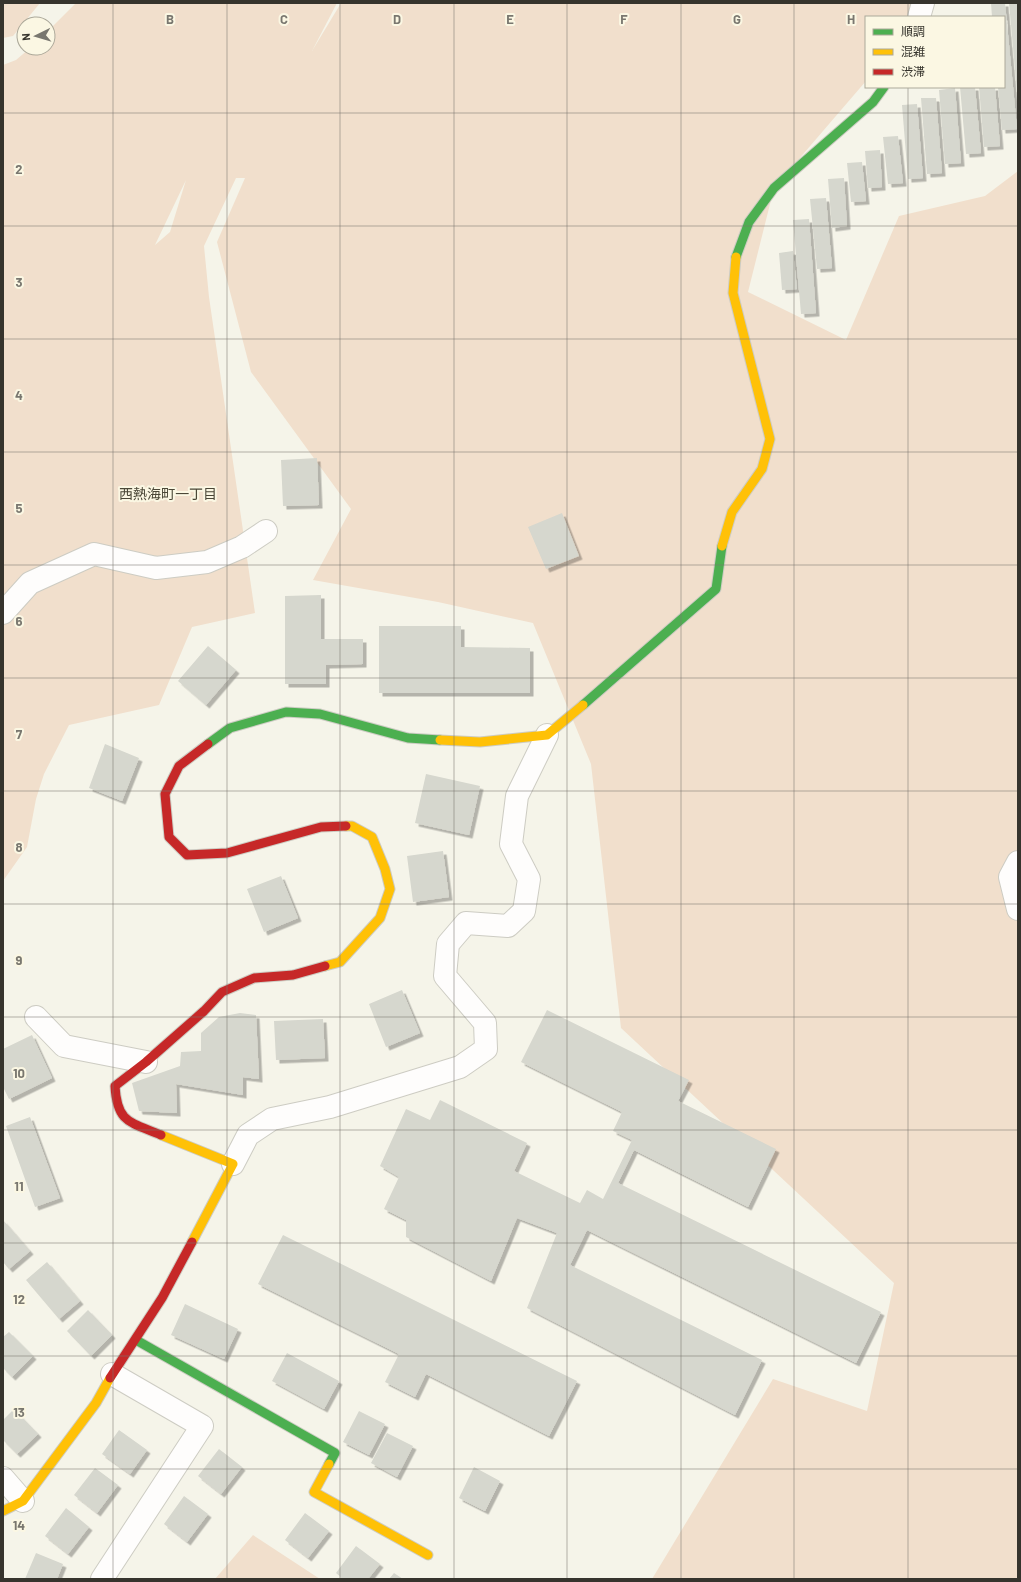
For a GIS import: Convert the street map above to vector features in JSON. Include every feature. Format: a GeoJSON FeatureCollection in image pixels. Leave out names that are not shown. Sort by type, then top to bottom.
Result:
{"type":"FeatureCollection","features":[{"type":"Feature","properties":{"kind":"street"},"geometry":{"type":"LineString","coordinates":[[919,16],[923,3]]}},
{"type":"Feature","properties":{"kind":"street"},"geometry":{"type":"LineString","coordinates":[[3,1511],[23,1502],[96,1403],[112,1374],[136,1340],[162,1298],[248,1135],[272,1119],[330,1107],[460,1067],[486,1049],[485,1022],[445,976],[448,944],[466,923],[508,926],[524,911],[529,879],[511,844],[517,796],[547,735],[622,673],[716,589],[722,547],[732,512],[762,469],[770,439],[733,293],[735,259],[749,222],[774,188],[873,102],[883,88]]}},
{"type":"Feature","properties":{"kind":"street"},"geometry":{"type":"LineString","coordinates":[[3,613],[30,583],[94,554],[156,568],[207,562],[242,547],[266,531]]}},
{"type":"Feature","properties":{"kind":"street"},"geometry":{"type":"LineString","coordinates":[[233,1164],[125,1120],[116,1103],[115,1086],[146,1062],[204,1012],[222,992],[254,978],[293,975],[340,962],[380,918],[390,889],[385,869],[372,837],[352,826],[321,827],[227,853],[187,855],[169,837],[166,814],[165,794],[179,766],[230,728],[286,712],[320,714],[408,738],[480,742],[515,737],[547,735]]}},
{"type":"Feature","properties":{"kind":"street"},"geometry":{"type":"LineString","coordinates":[[1018,862],[1010,877],[1018,909]]}},
{"type":"Feature","properties":{"kind":"street"},"geometry":{"type":"LineString","coordinates":[[36,1017],[64,1046],[146,1062]]}},
{"type":"Feature","properties":{"kind":"street"},"geometry":{"type":"LineString","coordinates":[[136,1340],[335,1453],[314,1492],[428,1555]]}},
{"type":"Feature","properties":{"kind":"street"},"geometry":{"type":"LineString","coordinates":[[102,1579],[202,1426],[112,1374]]}},
{"type":"Feature","properties":{"kind":"street"},"geometry":{"type":"LineString","coordinates":[[3,1478],[23,1502]]}},
{"type":"Feature","properties":{"kind":"shaded area"},"geometry":{"type":"Polygon","coordinates":[[[3,3],[40,3],[29,16],[16,16],[16,32],[13,36],[3,38],[3,3]]]}},
{"type":"Feature","properties":{"kind":"shaded area"},"geometry":{"type":"Polygon","coordinates":[[[76,3],[337,3],[312,51],[341,3],[923,3],[914,16],[865,16],[865,82],[774,188],[748,292],[846,340],[899,216],[985,196],[1018,171],[1018,1579],[652,1579],[773,1379],[867,1411],[894,1283],[621,1028],[591,764],[533,623],[438,602],[313,580],[351,509],[251,372],[217,242],[245,178],[236,178],[204,246],[209,297],[255,613],[192,627],[159,705],[69,725],[44,774],[36,799],[27,847],[3,881],[3,65],[16,60],[21,56],[56,56],[56,23],[76,3]],[[186,180],[155,245],[170,232],[186,180]]]}},
{"type":"Feature","properties":{"kind":"shaded area"},"geometry":{"type":"Polygon","coordinates":[[[253,1535],[320,1579],[215,1579],[253,1535]]]}},
{"type":"Feature","properties":{"kind":"building"},"geometry":{"type":"Polygon","coordinates":[[[991,3],[1005,3],[1017,129],[1002,130],[998,88],[1005,88],[1005,16],[992,16],[991,3]]]}},
{"type":"Feature","properties":{"kind":"building"},"geometry":{"type":"Polygon","coordinates":[[[1009,3],[1018,3],[1018,92],[1017,92],[1009,3]]]}},
{"type":"Feature","properties":{"kind":"building"},"geometry":{"type":"Polygon","coordinates":[[[955,88],[961,163],[945,164],[939,90],[955,88]]]}},
{"type":"Feature","properties":{"kind":"building"},"geometry":{"type":"Polygon","coordinates":[[[960,88],[975,88],[981,153],[966,154],[960,88]]]}},
{"type":"Feature","properties":{"kind":"building"},"geometry":{"type":"Polygon","coordinates":[[[979,88],[995,88],[1000,146],[984,147],[979,88]]]}},
{"type":"Feature","properties":{"kind":"building"},"geometry":{"type":"Polygon","coordinates":[[[921,98],[936,98],[942,173],[927,174],[921,98]]]}},
{"type":"Feature","properties":{"kind":"building"},"geometry":{"type":"Polygon","coordinates":[[[917,104],[923,178],[908,179],[902,105],[917,104]]]}},
{"type":"Feature","properties":{"kind":"building"},"geometry":{"type":"Polygon","coordinates":[[[898,136],[903,183],[888,184],[883,137],[898,136]]]}},
{"type":"Feature","properties":{"kind":"building"},"geometry":{"type":"Polygon","coordinates":[[[880,150],[882,187],[868,188],[865,151],[880,150]]]}},
{"type":"Feature","properties":{"kind":"building"},"geometry":{"type":"Polygon","coordinates":[[[862,162],[866,201],[851,202],[847,163],[862,162]]]}},
{"type":"Feature","properties":{"kind":"building"},"geometry":{"type":"Polygon","coordinates":[[[844,178],[847,226],[832,228],[828,179],[844,178]]]}},
{"type":"Feature","properties":{"kind":"building"},"geometry":{"type":"Polygon","coordinates":[[[826,198],[832,268],[817,269],[810,199],[826,198]]]}},
{"type":"Feature","properties":{"kind":"building"},"geometry":{"type":"Polygon","coordinates":[[[809,219],[816,313],[801,314],[793,220],[809,219]]]}},
{"type":"Feature","properties":{"kind":"building"},"geometry":{"type":"Polygon","coordinates":[[[793,251],[797,289],[782,290],[779,253],[793,251]]]}},
{"type":"Feature","properties":{"kind":"building"},"geometry":{"type":"Polygon","coordinates":[[[317,458],[319,505],[283,506],[281,460],[317,458]]]}},
{"type":"Feature","properties":{"kind":"building"},"geometry":{"type":"Polygon","coordinates":[[[562,513],[579,556],[546,569],[528,527],[562,513]]]}},
{"type":"Feature","properties":{"kind":"building"},"geometry":{"type":"Polygon","coordinates":[[[321,595],[321,639],[363,639],[363,664],[326,665],[326,684],[285,684],[285,596],[321,595]]]}},
{"type":"Feature","properties":{"kind":"building"},"geometry":{"type":"Polygon","coordinates":[[[379,626],[461,626],[461,647],[530,648],[530,693],[379,693],[379,626]]]}},
{"type":"Feature","properties":{"kind":"building"},"geometry":{"type":"Polygon","coordinates":[[[208,646],[236,670],[206,705],[178,681],[208,646]]]}},
{"type":"Feature","properties":{"kind":"building"},"geometry":{"type":"Polygon","coordinates":[[[105,744],[139,758],[122,801],[89,788],[105,744]]]}},
{"type":"Feature","properties":{"kind":"building"},"geometry":{"type":"Polygon","coordinates":[[[426,774],[480,786],[469,835],[415,823],[426,774]]]}},
{"type":"Feature","properties":{"kind":"building"},"geometry":{"type":"Polygon","coordinates":[[[443,851],[449,897],[413,902],[407,856],[443,851]]]}},
{"type":"Feature","properties":{"kind":"building"},"geometry":{"type":"Polygon","coordinates":[[[281,876],[298,918],[264,932],[247,889],[281,876]]]}},
{"type":"Feature","properties":{"kind":"building"},"geometry":{"type":"Polygon","coordinates":[[[402,990],[420,1033],[386,1047],[369,1004],[402,990]]]}},
{"type":"Feature","properties":{"kind":"building"},"geometry":{"type":"Polygon","coordinates":[[[547,1010],[689,1080],[678,1101],[776,1149],[748,1207],[634,1150],[618,1183],[881,1312],[856,1363],[587,1230],[570,1265],[762,1360],[735,1415],[527,1308],[557,1233],[517,1218],[491,1281],[406,1237],[406,1220],[384,1209],[399,1177],[380,1166],[406,1109],[430,1120],[440,1100],[527,1143],[514,1171],[580,1203],[587,1190],[603,1199],[632,1140],[613,1131],[622,1112],[521,1062],[547,1010]]]}},
{"type":"Feature","properties":{"kind":"building"},"geometry":{"type":"Polygon","coordinates":[[[240,1013],[256,1015],[259,1079],[243,1077],[243,1095],[176,1084],[177,1113],[139,1111],[132,1083],[180,1066],[181,1052],[201,1051],[201,1033],[219,1017],[240,1013]]]}},
{"type":"Feature","properties":{"kind":"building"},"geometry":{"type":"Polygon","coordinates":[[[323,1019],[325,1058],[276,1060],[274,1021],[323,1019]]]}},
{"type":"Feature","properties":{"kind":"building"},"geometry":{"type":"Polygon","coordinates":[[[32,1035],[52,1078],[9,1099],[3,1087],[3,1049],[32,1035]]]}},
{"type":"Feature","properties":{"kind":"building"},"geometry":{"type":"Polygon","coordinates":[[[30,1117],[60,1198],[35,1207],[6,1126],[30,1117]]]}},
{"type":"Feature","properties":{"kind":"building"},"geometry":{"type":"Polygon","coordinates":[[[3,1220],[30,1251],[9,1269],[3,1262],[3,1220]]]}},
{"type":"Feature","properties":{"kind":"building"},"geometry":{"type":"Polygon","coordinates":[[[283,1235],[577,1381],[549,1436],[426,1374],[415,1397],[385,1382],[399,1354],[258,1284],[283,1235]]]}},
{"type":"Feature","properties":{"kind":"building"},"geometry":{"type":"Polygon","coordinates":[[[47,1262],[80,1301],[59,1319],[26,1280],[47,1262]]]}},
{"type":"Feature","properties":{"kind":"building"},"geometry":{"type":"Polygon","coordinates":[[[185,1304],[238,1329],[224,1359],[171,1335],[185,1304]]]}},
{"type":"Feature","properties":{"kind":"building"},"geometry":{"type":"Polygon","coordinates":[[[88,1310],[112,1335],[91,1356],[67,1331],[88,1310]]]}},
{"type":"Feature","properties":{"kind":"building"},"geometry":{"type":"Polygon","coordinates":[[[9,1332],[33,1356],[12,1377],[3,1368],[3,1337],[9,1332]]]}},
{"type":"Feature","properties":{"kind":"building"},"geometry":{"type":"Polygon","coordinates":[[[287,1353],[339,1381],[324,1409],[272,1381],[287,1353]]]}},
{"type":"Feature","properties":{"kind":"building"},"geometry":{"type":"Polygon","coordinates":[[[14,1409],[38,1434],[17,1454],[3,1440],[3,1420],[14,1409]]]}},
{"type":"Feature","properties":{"kind":"building"},"geometry":{"type":"Polygon","coordinates":[[[359,1411],[385,1424],[369,1455],[343,1442],[359,1411]]]}},
{"type":"Feature","properties":{"kind":"building"},"geometry":{"type":"Polygon","coordinates":[[[119,1430],[147,1450],[130,1474],[102,1454],[119,1430]]]}},
{"type":"Feature","properties":{"kind":"building"},"geometry":{"type":"Polygon","coordinates":[[[387,1433],[413,1446],[397,1477],[371,1463],[387,1433]]]}},
{"type":"Feature","properties":{"kind":"building"},"geometry":{"type":"Polygon","coordinates":[[[219,1449],[242,1467],[221,1494],[198,1476],[219,1449]]]}},
{"type":"Feature","properties":{"kind":"building"},"geometry":{"type":"Polygon","coordinates":[[[474,1467],[500,1481],[485,1511],[459,1498],[474,1467]]]}},
{"type":"Feature","properties":{"kind":"building"},"geometry":{"type":"Polygon","coordinates":[[[95,1468],[118,1485],[97,1513],[74,1495],[95,1468]]]}},
{"type":"Feature","properties":{"kind":"building"},"geometry":{"type":"Polygon","coordinates":[[[184,1496],[208,1514],[187,1542],[164,1524],[184,1496]]]}},
{"type":"Feature","properties":{"kind":"building"},"geometry":{"type":"Polygon","coordinates":[[[66,1508],[89,1527],[68,1554],[45,1536],[66,1508]]]}},
{"type":"Feature","properties":{"kind":"building"},"geometry":{"type":"Polygon","coordinates":[[[305,1513],[329,1531],[308,1558],[285,1540],[305,1513]]]}},
{"type":"Feature","properties":{"kind":"building"},"geometry":{"type":"Polygon","coordinates":[[[356,1546],[380,1564],[368,1579],[343,1579],[336,1573],[356,1546]]]}},
{"type":"Feature","properties":{"kind":"building"},"geometry":{"type":"Polygon","coordinates":[[[36,1553],[63,1564],[57,1579],[25,1579],[36,1553]]]}},
{"type":"Feature","properties":{"kind":"building"},"geometry":{"type":"Polygon","coordinates":[[[394,1573],[403,1579],[389,1579],[394,1573]]]}},
{"type":"Feature","properties":{"kind":"traffic: fast"},"geometry":{"type":"LineString","coordinates":[[736,257],[749,222],[774,188],[873,102],[883,88]]}},
{"type":"Feature","properties":{"kind":"traffic: fast"},"geometry":{"type":"LineString","coordinates":[[583,705],[716,589],[722,546]]}},
{"type":"Feature","properties":{"kind":"traffic: fast"},"geometry":{"type":"LineString","coordinates":[[208,744],[230,728],[286,712],[320,714],[408,738],[440,740]]}},
{"type":"Feature","properties":{"kind":"traffic: fast"},"geometry":{"type":"LineString","coordinates":[[136,1340],[335,1453],[329,1464]]}},
{"type":"Feature","properties":{"kind":"traffic: slow"},"geometry":{"type":"LineString","coordinates":[[722,546],[732,512],[762,469],[770,439],[733,293],[736,257]]}},
{"type":"Feature","properties":{"kind":"traffic: slow"},"geometry":{"type":"LineString","coordinates":[[440,740],[480,742],[547,735],[583,705]]}},
{"type":"Feature","properties":{"kind":"traffic: slow"},"geometry":{"type":"LineString","coordinates":[[325,966],[340,962],[380,918],[390,889],[385,869],[372,837],[352,826],[346,826]]}},
{"type":"Feature","properties":{"kind":"traffic: slow"},"geometry":{"type":"LineString","coordinates":[[161,1135],[233,1164],[192,1242]]}},
{"type":"Feature","properties":{"kind":"traffic: slow"},"geometry":{"type":"LineString","coordinates":[[3,1511],[23,1501],[96,1403],[110,1378]]}},
{"type":"Feature","properties":{"kind":"traffic: slow"},"geometry":{"type":"LineString","coordinates":[[329,1464],[314,1492],[428,1555]]}},
{"type":"Feature","properties":{"kind":"traffic: jam"},"geometry":{"type":"LineString","coordinates":[[208,744],[179,766],[165,794],[169,837],[187,855],[227,853],[321,827],[346,826]]}},
{"type":"Feature","properties":{"kind":"traffic: jam"},"geometry":{"type":"LineString","coordinates":[[161,1135],[133,1124],[127,1120],[119,1107],[116,1098],[115,1086],[146,1062],[204,1011],[222,992],[254,978],[293,975],[325,966]]}},
{"type":"Feature","properties":{"kind":"traffic: jam"},"geometry":{"type":"LineString","coordinates":[[110,1378],[162,1298],[192,1242]]}},
{"type":"Feature","properties":{"kind":"district","name":"西熱海町一丁目"},"geometry":{"type":"Point","coordinates":[168,493]}}]}
